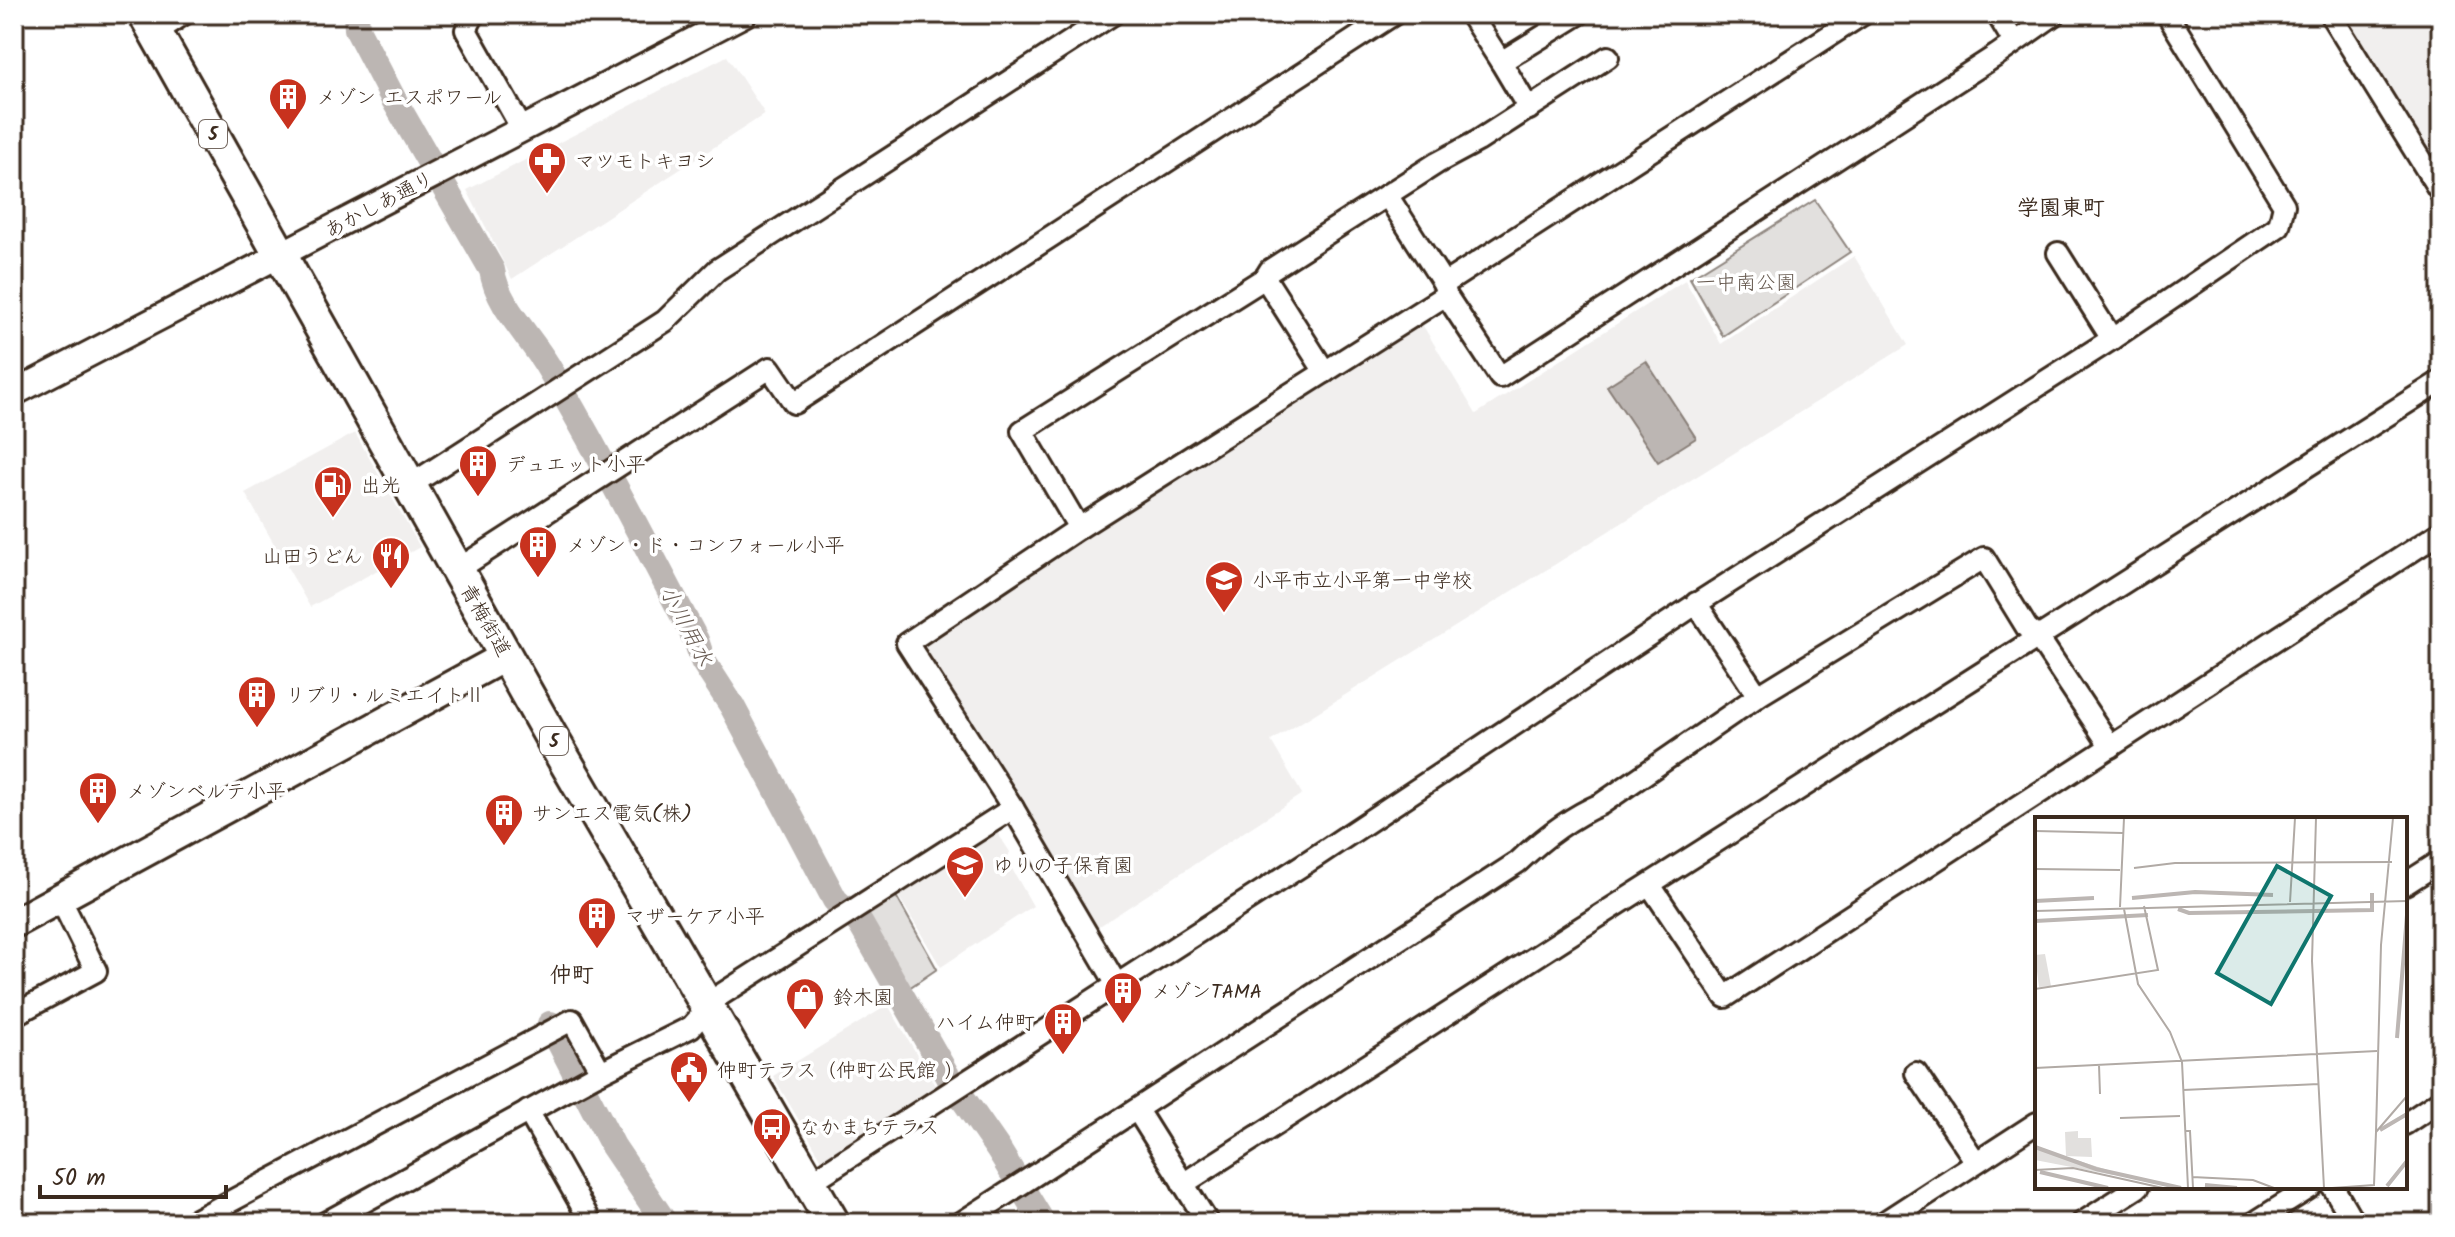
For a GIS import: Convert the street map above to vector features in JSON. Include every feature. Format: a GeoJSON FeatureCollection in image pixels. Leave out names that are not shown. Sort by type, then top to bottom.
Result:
{"type":"FeatureCollection","features":[{"type":"Feature","properties":{"kind":"main road","name":"青梅街道"},"geometry":{"type":"LineString","coordinates":[[150,23],[282,254],[409,486],[833,1223]]}},
{"type":"Feature","properties":{"kind":"main road"},"geometry":{"type":"LineString","coordinates":[[14,923],[506,656]]}},
{"type":"Feature","properties":{"kind":"street"},"geometry":{"type":"LineString","coordinates":[[150,23],[184,14]]}},
{"type":"Feature","properties":{"kind":"street"},"geometry":{"type":"LineString","coordinates":[[474,14],[466,30],[522,129]]}},
{"type":"Feature","properties":{"kind":"street","name":"あかしあ通り"},"geometry":{"type":"LineString","coordinates":[[14,393],[744,14]]}},
{"type":"Feature","properties":{"kind":"street"},"geometry":{"type":"LineString","coordinates":[[409,486],[665,321],[717,270],[1113,14]]}},
{"type":"Feature","properties":{"kind":"street"},"geometry":{"type":"LineString","coordinates":[[457,570],[770,368],[794,403],[1394,14]]}},
{"type":"Feature","properties":{"kind":"street"},"geometry":{"type":"LineString","coordinates":[[1470,14],[1529,109]]}},
{"type":"Feature","properties":{"kind":"street"},"geometry":{"type":"LineString","coordinates":[[1501,62],[1579,14]]}},
{"type":"Feature","properties":{"kind":"street"},"geometry":{"type":"LineString","coordinates":[[1997,14],[2014,42]]}},
{"type":"Feature","properties":{"kind":"street"},"geometry":{"type":"LineString","coordinates":[[1387,195],[1500,377],[2055,14]]}},
{"type":"Feature","properties":{"kind":"street"},"geometry":{"type":"LineString","coordinates":[[809,1183],[1328,848],[1696,603],[2112,339],[2279,226],[2284,205],[2167,14]]}},
{"type":"Feature","properties":{"kind":"street"},"geometry":{"type":"LineString","coordinates":[[2330,14],[2441,193]]}},
{"type":"Feature","properties":{"kind":"street"},"geometry":{"type":"LineString","coordinates":[[1117,985],[1013,808],[907,643],[1079,528],[1325,372],[1854,16]]}},
{"type":"Feature","properties":{"kind":"street"},"geometry":{"type":"LineString","coordinates":[[1079,528],[1022,431],[1265,278],[1270,270],[1387,195],[1608,57]]}},
{"type":"Feature","properties":{"kind":"street"},"geometry":{"type":"LineString","coordinates":[[2058,253],[2112,339]]}},
{"type":"Feature","properties":{"kind":"street"},"geometry":{"type":"LineString","coordinates":[[1265,278],[1325,372]]}},
{"type":"Feature","properties":{"kind":"street"},"geometry":{"type":"LineString","coordinates":[[1183,1184],[2441,381]]}},
{"type":"Feature","properties":{"kind":"street"},"geometry":{"type":"LineString","coordinates":[[1650,885],[1725,997],[2441,532]]}},
{"type":"Feature","properties":{"kind":"street"},"geometry":{"type":"LineString","coordinates":[[961,1223],[1518,862],[1531,849],[1758,696],[1984,558],[2027,628],[2038,637],[2111,747]]}},
{"type":"Feature","properties":{"kind":"street"},"geometry":{"type":"LineString","coordinates":[[1696,603],[1758,696]]}},
{"type":"Feature","properties":{"kind":"street"},"geometry":{"type":"LineString","coordinates":[[325,1223],[598,1073],[691,1027],[719,996],[1013,808]]}},
{"type":"Feature","properties":{"kind":"street"},"geometry":{"type":"LineString","coordinates":[[2407,883],[2441,861]]}},
{"type":"Feature","properties":{"kind":"street"},"geometry":{"type":"LineString","coordinates":[[14,1015],[96,971],[60,898]]}},
{"type":"Feature","properties":{"kind":"street"},"geometry":{"type":"LineString","coordinates":[[190,1223],[572,1020],[598,1073]]}},
{"type":"Feature","properties":{"kind":"street"},"geometry":{"type":"LineString","coordinates":[[1916,1073],[1976,1162]]}},
{"type":"Feature","properties":{"kind":"street"},"geometry":{"type":"LineString","coordinates":[[2407,1123],[2441,1100]]}},
{"type":"Feature","properties":{"kind":"street"},"geometry":{"type":"LineString","coordinates":[[1137,1110],[1208,1223]]}},
{"type":"Feature","properties":{"kind":"street"},"geometry":{"type":"LineString","coordinates":[[528,1111],[588,1217],[577,1223]]}},
{"type":"Feature","properties":{"kind":"street"},"geometry":{"type":"LineString","coordinates":[[1883,1223],[2035,1124]]}},
{"type":"Feature","properties":{"kind":"street"},"geometry":{"type":"LineString","coordinates":[[2082,1223],[2135,1189]]}},
{"type":"Feature","properties":{"kind":"street"},"geometry":{"type":"LineString","coordinates":[[2254,1223],[2308,1189]]}},
{"type":"Feature","properties":{"kind":"street"},"geometry":{"type":"LineString","coordinates":[[2334,1189],[2354,1223]]}},
{"type":"Feature","properties":{"kind":"shaded area"},"geometry":{"type":"Polygon","coordinates":[[[2341,14],[2441,14],[2441,178],[2341,14]]]}},
{"type":"Feature","properties":{"kind":"shaded area"},"geometry":{"type":"Polygon","coordinates":[[[727,56],[765,114],[512,279],[467,190],[727,56]]]}},
{"type":"Feature","properties":{"kind":"shaded area","name":"小平市立小平第一中学校"},"geometry":{"type":"Polygon","coordinates":[[[1854,256],[1908,345],[1271,741],[1302,794],[1095,929],[922,648],[1085,537],[1422,324],[1476,414],[1685,280],[1721,344],[1854,256]]]}},
{"type":"Feature","properties":{"kind":"shaded area"},"geometry":{"type":"Polygon","coordinates":[[[1646,361],[1696,438],[1658,462],[1607,386],[1646,361]]]}},
{"type":"Feature","properties":{"kind":"shaded area"},"geometry":{"type":"Polygon","coordinates":[[[355,433],[420,547],[310,607],[245,493],[355,433]]]}},
{"type":"Feature","properties":{"kind":"shaded area","name":"ゆりの子保育園"},"geometry":{"type":"Polygon","coordinates":[[[995,829],[1010,852],[1007,860],[1033,906],[941,967],[896,892],[995,829]]]}},
{"type":"Feature","properties":{"kind":"shaded area"},"geometry":{"type":"Polygon","coordinates":[[[888,1005],[937,1089],[824,1163],[773,1076],[888,1005]]]}},
{"type":"Feature","properties":{"kind":"green space","name":"一中南公園"},"geometry":{"type":"Polygon","coordinates":[[[1815,200],[1850,252],[1723,336],[1690,278],[1815,200]]]}},
{"type":"Feature","properties":{"kind":"green space"},"geometry":{"type":"Polygon","coordinates":[[[896,896],[937,969],[906,990],[864,915],[896,896]]]}},
{"type":"Feature","properties":{"kind":"waterway","name":"小川用水"},"geometry":{"type":"LineString","coordinates":[[356,14],[357,29],[394,100],[492,270],[507,308],[547,365],[586,433],[696,640],[703,661],[732,706],[835,900],[860,923],[948,1077],[998,1149],[1043,1223]]}},
{"type":"Feature","properties":{"kind":"waterway"},"geometry":{"type":"LineString","coordinates":[[550,1024],[613,1146],[665,1223]]}},
{"type":"Feature","properties":{"kind":"place","name":"メゾン エスポワール"},"geometry":{"type":"Point","coordinates":[288,131]}},
{"type":"Feature","properties":{"kind":"place","name":"マツモトキヨシ"},"geometry":{"type":"Point","coordinates":[547,195]}},
{"type":"Feature","properties":{"kind":"place","name":"デュエット小平"},"geometry":{"type":"Point","coordinates":[478,498]}},
{"type":"Feature","properties":{"kind":"place","name":"出光"},"geometry":{"type":"Point","coordinates":[333,519]}},
{"type":"Feature","properties":{"kind":"place","name":"メゾン・ド・コンフォール小平"},"geometry":{"type":"Point","coordinates":[538,579]}},
{"type":"Feature","properties":{"kind":"place","name":"山田うどん"},"geometry":{"type":"Point","coordinates":[391,590]}},
{"type":"Feature","properties":{"kind":"place","name":"小平市立小平第一中学校"},"geometry":{"type":"Point","coordinates":[1224,614]}},
{"type":"Feature","properties":{"kind":"place","name":"リブリ・ルミエイトⅡ"},"geometry":{"type":"Point","coordinates":[257,729]}},
{"type":"Feature","properties":{"kind":"place","name":"メゾンベルテ小平"},"geometry":{"type":"Point","coordinates":[98,825]}},
{"type":"Feature","properties":{"kind":"place","name":"サンエス電気(株)"},"geometry":{"type":"Point","coordinates":[504,847]}},
{"type":"Feature","properties":{"kind":"place","name":"ゆりの子保育園"},"geometry":{"type":"Point","coordinates":[965,899]}},
{"type":"Feature","properties":{"kind":"place","name":"マザーケア小平"},"geometry":{"type":"Point","coordinates":[597,950]}},
{"type":"Feature","properties":{"kind":"place","name":"メゾンTAMA"},"geometry":{"type":"Point","coordinates":[1123,1025]}},
{"type":"Feature","properties":{"kind":"place","name":"鈴木園"},"geometry":{"type":"Point","coordinates":[805,1031]}},
{"type":"Feature","properties":{"kind":"place","name":"ハイム仲町"},"geometry":{"type":"Point","coordinates":[1063,1056]}},
{"type":"Feature","properties":{"kind":"place","name":"仲町テラス（仲町公民館 ）"},"geometry":{"type":"Point","coordinates":[689,1104]}},
{"type":"Feature","properties":{"kind":"place","name":"なかまちテラス"},"geometry":{"type":"Point","coordinates":[772,1161]}},
{"type":"Feature","properties":{"kind":"district","name":"学園東町"},"geometry":{"type":"Point","coordinates":[2061,207]}},
{"type":"Feature","properties":{"kind":"district","name":"仲町"},"geometry":{"type":"Point","coordinates":[572,974]}}]}
